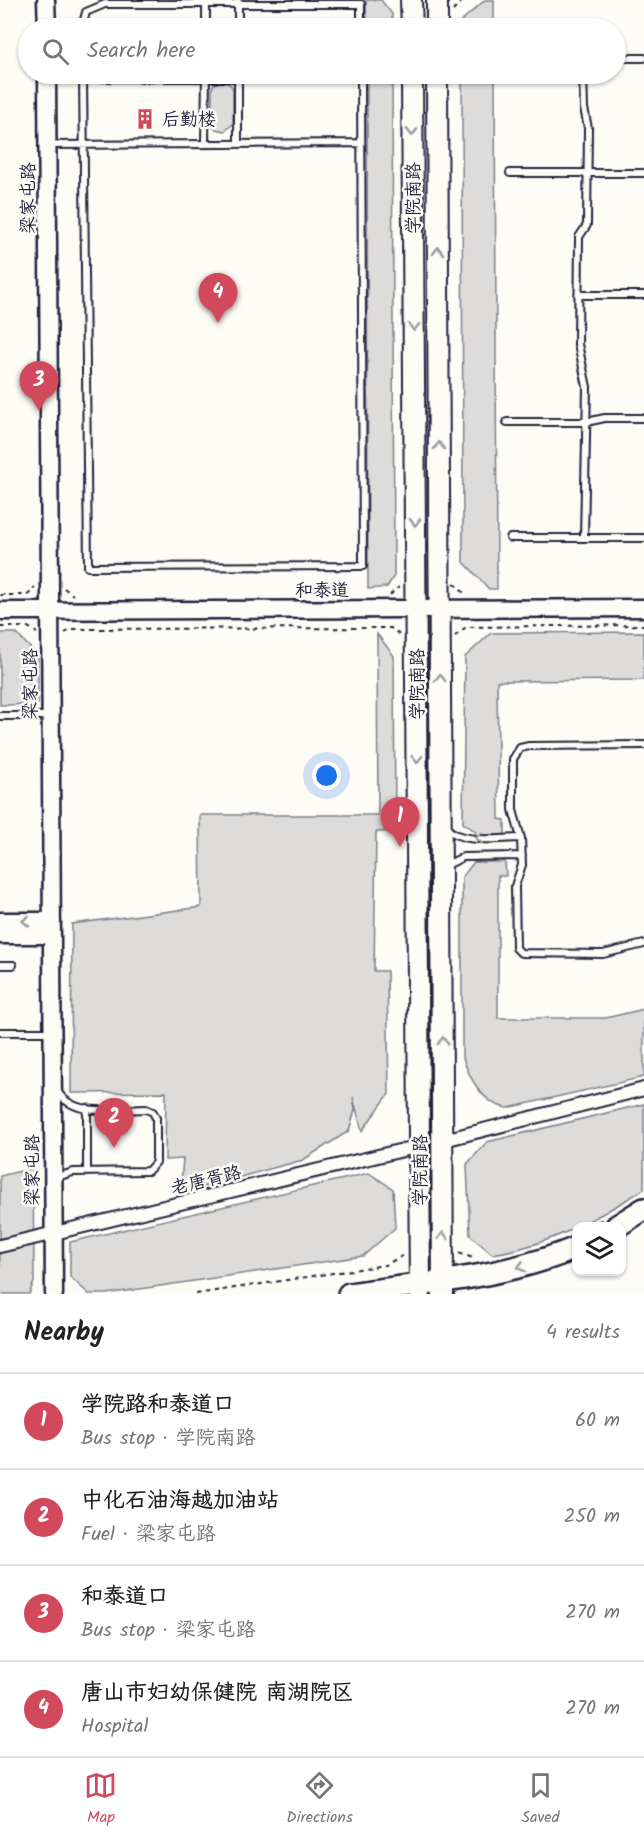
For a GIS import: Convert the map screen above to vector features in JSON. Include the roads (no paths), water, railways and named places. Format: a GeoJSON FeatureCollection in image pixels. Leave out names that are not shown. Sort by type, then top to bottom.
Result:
{"type":"FeatureCollection","features":[{"type":"Feature","properties":{"kind":"highway"},"geometry":{"type":"LineString","coordinates":[[624,1222],[644,1209]]}},
{"type":"Feature","properties":{"kind":"highway"},"geometry":{"type":"LineString","coordinates":[[349,1294],[443,1288],[522,1267],[572,1249]]}},
{"type":"Feature","properties":{"kind":"main road"},"geometry":{"type":"LineString","coordinates":[[411,0],[412,18]]}},
{"type":"Feature","properties":{"kind":"main road","name":"学院南路"},"geometry":{"type":"LineString","coordinates":[[412,84],[421,1289]]}},
{"type":"Feature","properties":{"kind":"main road","name":"学院南路"},"geometry":{"type":"LineString","coordinates":[[437,84],[443,1288]]}},
{"type":"Feature","properties":{"kind":"street"},"geometry":{"type":"LineString","coordinates":[[46,0],[47,18]]}},
{"type":"Feature","properties":{"kind":"street","name":"梁家屯路"},"geometry":{"type":"LineString","coordinates":[[47,84],[54,1294]]}},
{"type":"Feature","properties":{"kind":"street","name":"和泰道"},"geometry":{"type":"LineString","coordinates":[[0,611],[644,608]]}},
{"type":"Feature","properties":{"kind":"street"},"geometry":{"type":"LineString","coordinates":[[0,921],[52,928]]}},
{"type":"Feature","properties":{"kind":"street"},"geometry":{"type":"LineString","coordinates":[[0,935],[52,928]]}},
{"type":"Feature","properties":{"kind":"street"},"geometry":{"type":"LineString","coordinates":[[444,1140],[644,1089]]}},
{"type":"Feature","properties":{"kind":"street","name":"老唐胥路"},"geometry":{"type":"LineString","coordinates":[[0,1246],[420,1146]]}},
{"type":"Feature","properties":{"kind":"lane"},"geometry":{"type":"LineString","coordinates":[[206,2],[206,18]]}},
{"type":"Feature","properties":{"kind":"lane"},"geometry":{"type":"LineString","coordinates":[[84,18],[86,12],[105,4],[206,2],[361,4],[361,18]]}},
{"type":"Feature","properties":{"kind":"lane"},"geometry":{"type":"LineString","coordinates":[[238,2],[238,18]]}},
{"type":"Feature","properties":{"kind":"lane"},"geometry":{"type":"LineString","coordinates":[[626,58],[644,58]]}},
{"type":"Feature","properties":{"kind":"lane"},"geometry":{"type":"LineString","coordinates":[[83,84],[88,567],[363,566],[361,84]]}},
{"type":"Feature","properties":{"kind":"lane"},"geometry":{"type":"LineString","coordinates":[[205,144],[206,84]]}},
{"type":"Feature","properties":{"kind":"lane"},"geometry":{"type":"LineString","coordinates":[[238,84],[238,144]]}},
{"type":"Feature","properties":{"kind":"lane"},"geometry":{"type":"LineString","coordinates":[[583,84],[584,108],[588,128],[588,173],[586,225],[579,237],[578,344],[587,387],[584,538]]}},
{"type":"Feature","properties":{"kind":"lane"},"geometry":{"type":"LineString","coordinates":[[47,145],[361,142]]}},
{"type":"Feature","properties":{"kind":"lane"},"geometry":{"type":"LineString","coordinates":[[510,173],[644,174]]}},
{"type":"Feature","properties":{"kind":"lane"},"geometry":{"type":"LineString","coordinates":[[578,296],[644,295]]}},
{"type":"Feature","properties":{"kind":"lane"},"geometry":{"type":"LineString","coordinates":[[507,422],[586,422],[605,418],[644,418]]}},
{"type":"Feature","properties":{"kind":"lane"},"geometry":{"type":"LineString","coordinates":[[510,538],[644,538]]}},
{"type":"Feature","properties":{"kind":"lane"},"geometry":{"type":"LineString","coordinates":[[0,716],[50,716]]}},
{"type":"Feature","properties":{"kind":"lane"},"geometry":{"type":"LineString","coordinates":[[644,745],[520,748],[513,759],[513,810],[521,838],[522,856],[515,886],[516,948],[521,953],[603,954],[644,944]]}},
{"type":"Feature","properties":{"kind":"lane"},"geometry":{"type":"LineString","coordinates":[[442,824],[452,834],[463,838],[521,838]]}},
{"type":"Feature","properties":{"kind":"lane"},"geometry":{"type":"LineString","coordinates":[[442,868],[463,857],[522,856]]}},
{"type":"Feature","properties":{"kind":"lane"},"geometry":{"type":"LineString","coordinates":[[0,965],[12,965]]}},
{"type":"Feature","properties":{"kind":"lane"},"geometry":{"type":"LineString","coordinates":[[0,1032],[52,1032]]}},
{"type":"Feature","properties":{"kind":"lane"},"geometry":{"type":"LineString","coordinates":[[52,1082],[61,1096],[72,1105],[118,1112],[146,1109],[153,1112],[156,1118],[156,1162],[148,1171],[61,1173],[52,1181]]}},
{"type":"Feature","properties":{"kind":"lane"},"geometry":{"type":"LineString","coordinates":[[87,1108],[87,1171]]}},
{"type":"Feature","properties":{"kind":"place","name":"后勤楼"},"geometry":{"type":"Point","coordinates":[145,119]}},
{"type":"Feature","properties":{"kind":"place","name":"唐山市妇幼保健院 南湖院区"},"geometry":{"type":"Point","coordinates":[218,323]}},
{"type":"Feature","properties":{"kind":"place","name":"和泰道口"},"geometry":{"type":"Point","coordinates":[39,411]}},
{"type":"Feature","properties":{"kind":"place","name":"学院路和泰道口"},"geometry":{"type":"Point","coordinates":[400,847]}},
{"type":"Feature","properties":{"kind":"place","name":"中化石油海越加油站"},"geometry":{"type":"Point","coordinates":[114,1148]}}]}
